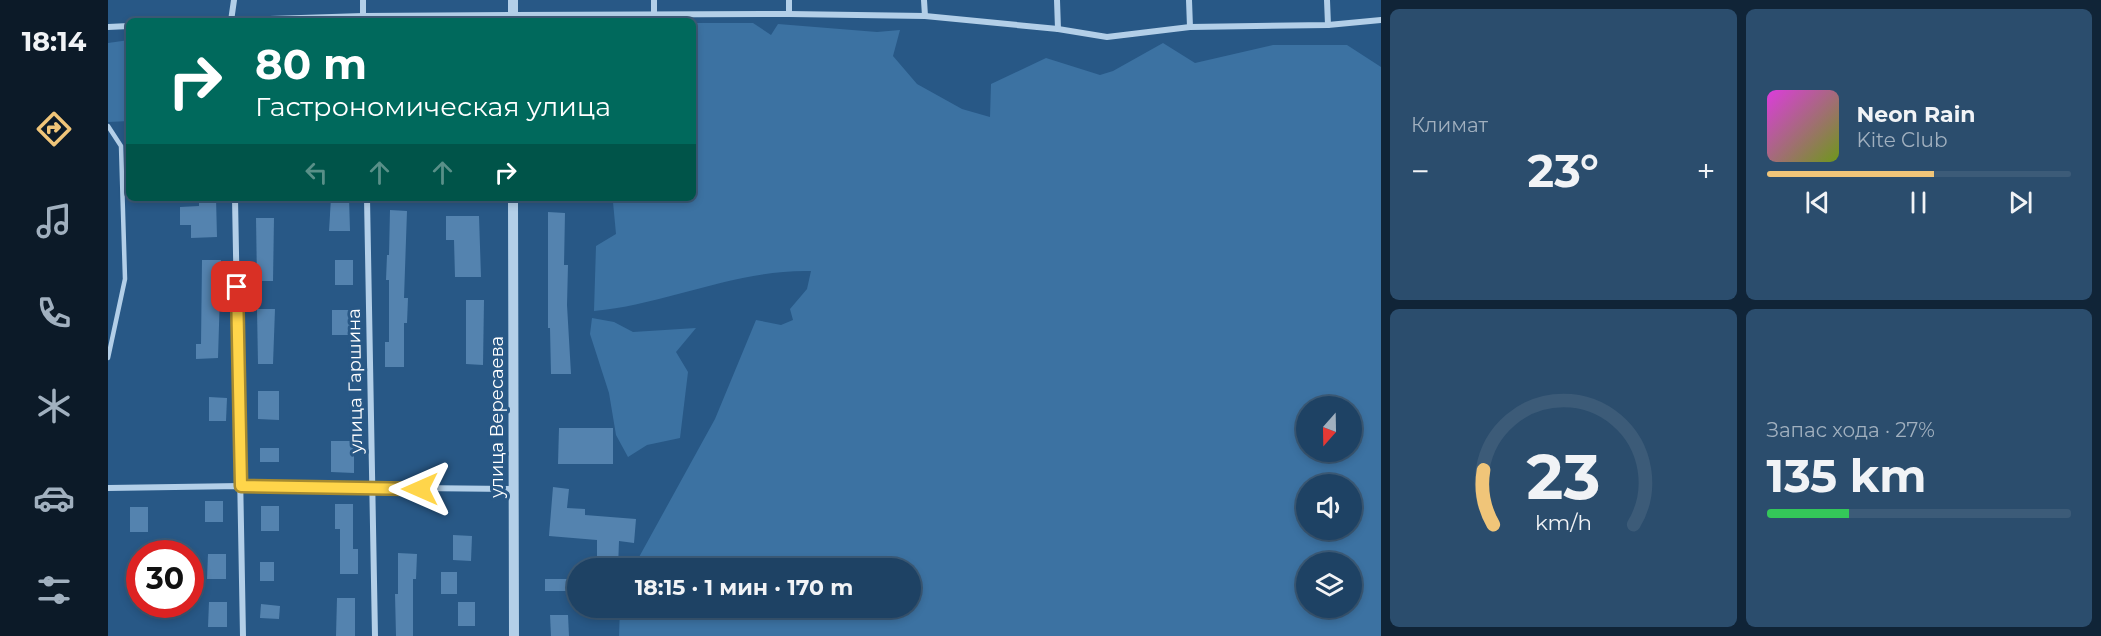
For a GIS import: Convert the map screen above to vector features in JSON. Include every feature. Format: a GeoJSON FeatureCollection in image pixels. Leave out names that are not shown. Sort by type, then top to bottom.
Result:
{"type":"FeatureCollection","features":[{"type":"Feature","properties":{"kind":"street"},"geometry":{"type":"LineString","coordinates":[[231,18],[234,0]]}},
{"type":"Feature","properties":{"kind":"street"},"geometry":{"type":"LineString","coordinates":[[363,0],[363,18],[789,14],[925,16],[1058,29],[1107,38],[1190,27],[1328,25],[1381,20]]}},
{"type":"Feature","properties":{"kind":"street"},"geometry":{"type":"LineString","coordinates":[[513,0],[513,18]]}},
{"type":"Feature","properties":{"kind":"street"},"geometry":{"type":"LineString","coordinates":[[654,0],[654,15]]}},
{"type":"Feature","properties":{"kind":"street"},"geometry":{"type":"LineString","coordinates":[[789,0],[789,14]]}},
{"type":"Feature","properties":{"kind":"street"},"geometry":{"type":"LineString","coordinates":[[924,0],[925,16]]}},
{"type":"Feature","properties":{"kind":"street"},"geometry":{"type":"LineString","coordinates":[[1057,0],[1058,29]]}},
{"type":"Feature","properties":{"kind":"street"},"geometry":{"type":"LineString","coordinates":[[1189,0],[1190,27]]}},
{"type":"Feature","properties":{"kind":"street"},"geometry":{"type":"LineString","coordinates":[[1327,0],[1328,25]]}},
{"type":"Feature","properties":{"kind":"street"},"geometry":{"type":"LineString","coordinates":[[108,27],[126,26]]}},
{"type":"Feature","properties":{"kind":"street"},"geometry":{"type":"LineString","coordinates":[[235,201],[243,636]]}},
{"type":"Feature","properties":{"kind":"street","name":"улица Гаршина"},"geometry":{"type":"LineString","coordinates":[[367,201],[375,636]]}},
{"type":"Feature","properties":{"kind":"street","name":"улица Вересаева"},"geometry":{"type":"LineString","coordinates":[[513,201],[514,636]]}},
{"type":"Feature","properties":{"kind":"street"},"geometry":{"type":"LineString","coordinates":[[108,489],[241,486],[514,489]]}},
{"type":"Feature","properties":{"kind":"lane"},"geometry":{"type":"LineString","coordinates":[[108,126],[121,146],[125,279],[108,358]]}},
{"type":"Feature","properties":{"kind":"shaded area"},"geometry":{"type":"Polygon","coordinates":[[[696,23],[753,23],[771,35],[778,24],[877,32],[900,30],[893,56],[917,84],[962,109],[990,117],[991,84],[1046,58],[1100,75],[1113,71],[1163,43],[1195,63],[1273,45],[1347,45],[1381,67],[1381,636],[619,636],[620,618],[921,618],[921,558],[639,558],[715,419],[756,320],[781,325],[793,320],[790,309],[807,289],[811,271],[756,275],[648,302],[594,311],[596,246],[616,234],[612,201],[696,201],[696,23]]]}},
{"type":"Feature","properties":{"kind":"shaded area"},"geometry":{"type":"Polygon","coordinates":[[[126,40],[126,121],[108,122],[108,43],[126,40]]]}},
{"type":"Feature","properties":{"kind":"shaded area"},"geometry":{"type":"Polygon","coordinates":[[[592,318],[614,322],[633,332],[696,328],[676,352],[688,372],[680,438],[647,445],[628,457],[616,435],[609,393],[590,334],[592,318]]]}},
{"type":"Feature","properties":{"kind":"building"},"geometry":{"type":"Polygon","coordinates":[[[199,201],[216,201],[217,237],[191,238],[191,225],[180,225],[180,207],[199,206],[199,201]]]}},
{"type":"Feature","properties":{"kind":"building"},"geometry":{"type":"Polygon","coordinates":[[[331,201],[349,201],[350,231],[329,231],[331,201]]]}},
{"type":"Feature","properties":{"kind":"building"},"geometry":{"type":"Polygon","coordinates":[[[390,210],[407,211],[404,298],[408,298],[407,323],[404,323],[404,367],[385,367],[385,342],[389,342],[389,280],[386,280],[390,210]]]}},
{"type":"Feature","properties":{"kind":"building"},"geometry":{"type":"Polygon","coordinates":[[[548,212],[565,213],[564,265],[568,265],[567,305],[571,374],[551,374],[550,328],[548,328],[548,212]]]}},
{"type":"Feature","properties":{"kind":"building"},"geometry":{"type":"Polygon","coordinates":[[[446,216],[479,216],[481,277],[455,277],[454,240],[446,240],[446,216]]]}},
{"type":"Feature","properties":{"kind":"building"},"geometry":{"type":"Polygon","coordinates":[[[256,218],[274,218],[273,281],[257,281],[256,218]]]}},
{"type":"Feature","properties":{"kind":"building"},"geometry":{"type":"Polygon","coordinates":[[[202,260],[221,260],[218,358],[196,359],[196,344],[201,344],[202,260]]]}},
{"type":"Feature","properties":{"kind":"building"},"geometry":{"type":"Polygon","coordinates":[[[335,260],[353,260],[353,285],[335,285],[335,260]]]}},
{"type":"Feature","properties":{"kind":"building"},"geometry":{"type":"Polygon","coordinates":[[[466,300],[484,300],[483,365],[466,364],[466,300]]]}},
{"type":"Feature","properties":{"kind":"building"},"geometry":{"type":"Polygon","coordinates":[[[257,309],[275,309],[273,364],[258,364],[257,309]]]}},
{"type":"Feature","properties":{"kind":"building"},"geometry":{"type":"Polygon","coordinates":[[[332,310],[350,310],[350,335],[332,335],[332,310]]]}},
{"type":"Feature","properties":{"kind":"building"},"geometry":{"type":"Polygon","coordinates":[[[258,391],[279,391],[279,420],[258,419],[258,391]]]}},
{"type":"Feature","properties":{"kind":"building"},"geometry":{"type":"Polygon","coordinates":[[[209,397],[227,398],[226,421],[209,421],[209,397]]]}},
{"type":"Feature","properties":{"kind":"building"},"geometry":{"type":"Polygon","coordinates":[[[559,428],[613,428],[613,464],[558,464],[559,428]]]}},
{"type":"Feature","properties":{"kind":"building"},"geometry":{"type":"Polygon","coordinates":[[[331,441],[354,441],[354,473],[331,472],[331,441]]]}},
{"type":"Feature","properties":{"kind":"building"},"geometry":{"type":"Polygon","coordinates":[[[260,448],[279,448],[279,462],[260,462],[260,448]]]}},
{"type":"Feature","properties":{"kind":"building"},"geometry":{"type":"Polygon","coordinates":[[[553,487],[569,489],[567,508],[585,509],[585,515],[636,519],[634,543],[619,541],[618,558],[597,558],[597,540],[549,536],[553,487]]]}},
{"type":"Feature","properties":{"kind":"building"},"geometry":{"type":"Polygon","coordinates":[[[205,501],[223,501],[223,522],[205,522],[205,501]]]}},
{"type":"Feature","properties":{"kind":"building"},"geometry":{"type":"Polygon","coordinates":[[[335,504],[353,504],[353,549],[358,549],[358,574],[340,574],[340,529],[335,529],[335,504]]]}},
{"type":"Feature","properties":{"kind":"building"},"geometry":{"type":"Polygon","coordinates":[[[261,506],[279,506],[279,531],[261,531],[261,506]]]}},
{"type":"Feature","properties":{"kind":"building"},"geometry":{"type":"Polygon","coordinates":[[[130,507],[148,507],[148,532],[130,532],[130,507]]]}},
{"type":"Feature","properties":{"kind":"building"},"geometry":{"type":"Polygon","coordinates":[[[453,535],[472,536],[471,561],[453,560],[453,535]]]}},
{"type":"Feature","properties":{"kind":"building"},"geometry":{"type":"Polygon","coordinates":[[[398,553],[417,554],[416,579],[413,579],[413,636],[396,636],[395,594],[398,594],[398,553]]]}},
{"type":"Feature","properties":{"kind":"building"},"geometry":{"type":"Polygon","coordinates":[[[208,554],[226,554],[226,579],[207,579],[208,554]]]}},
{"type":"Feature","properties":{"kind":"building"},"geometry":{"type":"Polygon","coordinates":[[[260,562],[274,562],[274,581],[260,581],[260,562]]]}},
{"type":"Feature","properties":{"kind":"building"},"geometry":{"type":"Polygon","coordinates":[[[441,572],[457,572],[457,594],[441,594],[441,572]]]}},
{"type":"Feature","properties":{"kind":"building"},"geometry":{"type":"Polygon","coordinates":[[[545,579],[567,579],[567,591],[545,591],[545,579]]]}},
{"type":"Feature","properties":{"kind":"building"},"geometry":{"type":"Polygon","coordinates":[[[337,598],[355,598],[355,636],[336,636],[337,598]]]}},
{"type":"Feature","properties":{"kind":"building"},"geometry":{"type":"Polygon","coordinates":[[[209,602],[227,602],[227,627],[208,627],[209,602]]]}},
{"type":"Feature","properties":{"kind":"building"},"geometry":{"type":"Polygon","coordinates":[[[458,602],[475,602],[475,626],[458,626],[458,602]]]}},
{"type":"Feature","properties":{"kind":"building"},"geometry":{"type":"Polygon","coordinates":[[[261,604],[280,606],[279,619],[260,618],[261,604]]]}},
{"type":"Feature","properties":{"kind":"building"},"geometry":{"type":"Polygon","coordinates":[[[550,615],[567,615],[569,636],[551,636],[550,615]]]}},
{"type":"Feature","properties":{"kind":"route"},"geometry":{"type":"LineString","coordinates":[[237,287],[241,486],[420,489]]}}]}
